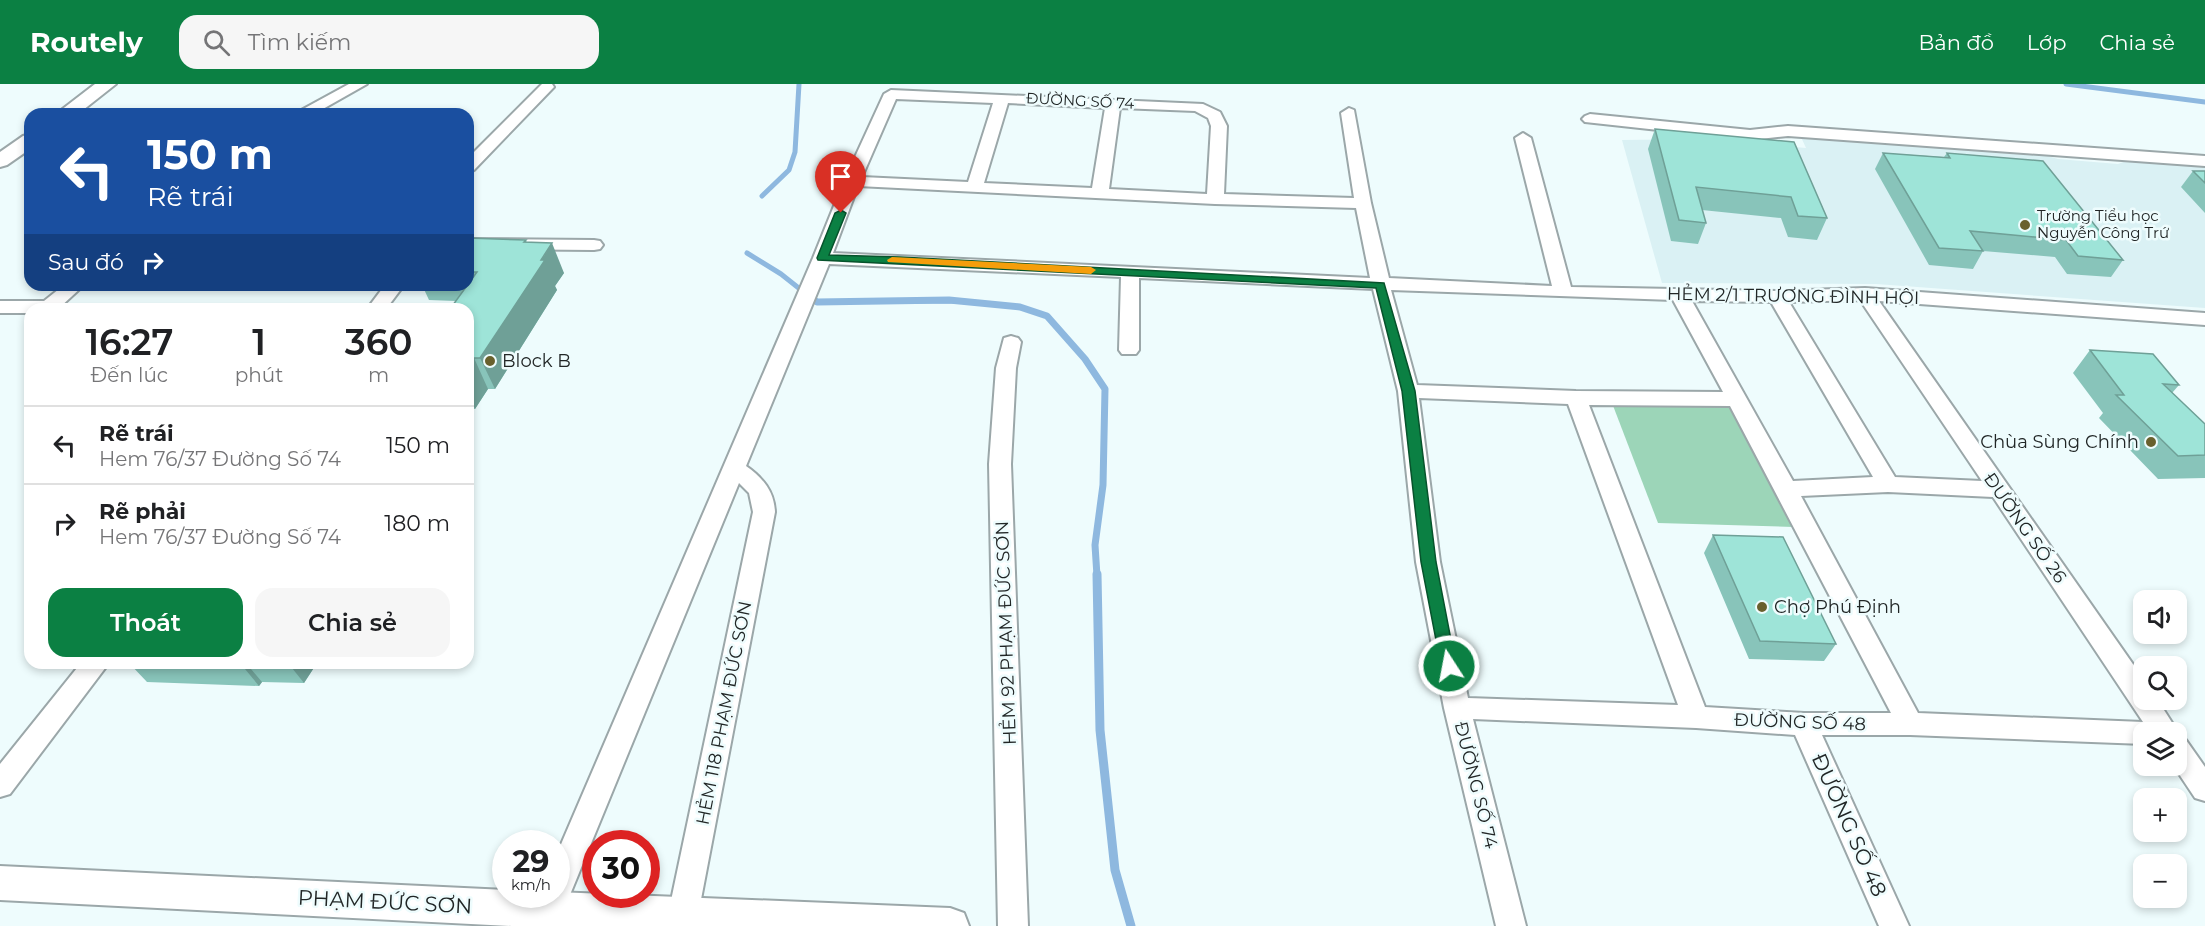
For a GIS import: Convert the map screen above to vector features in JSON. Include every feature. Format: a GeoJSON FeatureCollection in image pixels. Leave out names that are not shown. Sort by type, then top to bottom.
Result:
{"type":"FeatureCollection","features":[{"type":"Feature","properties":{"kind":"street"},"geometry":{"type":"LineString","coordinates":[[74,108],[107,84]]}},
{"type":"Feature","properties":{"kind":"street"},"geometry":{"type":"LineString","coordinates":[[314,108],[360,84]]}},
{"type":"Feature","properties":{"kind":"street"},"geometry":{"type":"LineString","coordinates":[[474,161],[547,87]]}},
{"type":"Feature","properties":{"kind":"street","name":"ĐƯỜNG SỐ 74"},"geometry":{"type":"LineString","coordinates":[[852,181],[891,94],[1198,107],[1215,115],[1219,126],[1215,199]]}},
{"type":"Feature","properties":{"kind":"street"},"geometry":{"type":"LineString","coordinates":[[975,186],[1002,98]]}},
{"type":"Feature","properties":{"kind":"street"},"geometry":{"type":"LineString","coordinates":[[1100,192],[1113,103]]}},
{"type":"Feature","properties":{"kind":"street","name":"ĐƯỜNG SỐ 74"},"geometry":{"type":"LineString","coordinates":[[1349,113],[1363,203],[1380,285],[1408,391],[1428,562],[1457,708],[1511,926]]}},
{"type":"Feature","properties":{"kind":"street"},"geometry":{"type":"LineString","coordinates":[[1590,118],[1750,135],[1788,131],[2205,161]]}},
{"type":"Feature","properties":{"kind":"street"},"geometry":{"type":"LineString","coordinates":[[1523,138],[1563,292]]}},
{"type":"Feature","properties":{"kind":"street"},"geometry":{"type":"LineString","coordinates":[[0,161],[24,144]]}},
{"type":"Feature","properties":{"kind":"street"},"geometry":{"type":"LineString","coordinates":[[570,861],[852,181],[1215,199],[1363,203]]}},
{"type":"Feature","properties":{"kind":"street"},"geometry":{"type":"LineString","coordinates":[[474,244],[594,245]]}},
{"type":"Feature","properties":{"kind":"street","name":"HẺM 2/1 TRƯƠNG ĐÌNH HỘI"},"geometry":{"type":"LineString","coordinates":[[822,258],[1563,292],[1777,297],[1865,294],[2205,319]]}},
{"type":"Feature","properties":{"kind":"street"},"geometry":{"type":"LineString","coordinates":[[1129,350],[1130,272]]}},
{"type":"Feature","properties":{"kind":"street"},"geometry":{"type":"LineString","coordinates":[[54,303],[68,291]]}},
{"type":"Feature","properties":{"kind":"street"},"geometry":{"type":"LineString","coordinates":[[381,303],[390,291]]}},
{"type":"Feature","properties":{"kind":"street","name":"ĐƯỜNG SỐ 26"},"geometry":{"type":"LineString","coordinates":[[1865,294],[2158,722]]}},
{"type":"Feature","properties":{"kind":"street"},"geometry":{"type":"LineString","coordinates":[[1680,295],[1910,724]]}},
{"type":"Feature","properties":{"kind":"street"},"geometry":{"type":"LineString","coordinates":[[1777,297],[1888,484]]}},
{"type":"Feature","properties":{"kind":"street"},"geometry":{"type":"LineString","coordinates":[[0,307],[24,307]]}},
{"type":"Feature","properties":{"kind":"street","name":"HẺM 92 PHẠM ĐỨC SƠN"},"geometry":{"type":"LineString","coordinates":[[1011,342],[1006,368],[1000,464],[1013,926]]}},
{"type":"Feature","properties":{"kind":"street"},"geometry":{"type":"LineString","coordinates":[[1408,391],[1576,398],[1736,399]]}},
{"type":"Feature","properties":{"kind":"street"},"geometry":{"type":"LineString","coordinates":[[1576,398],[1696,717]]}},
{"type":"Feature","properties":{"kind":"street","name":"HẺM 118 PHẠM ĐỨC SƠN"},"geometry":{"type":"LineString","coordinates":[[683,915],[764,512],[764,497],[756,486],[734,468]]}},
{"type":"Feature","properties":{"kind":"street"},"geometry":{"type":"LineString","coordinates":[[1786,489],[1888,484],[1998,490]]}},
{"type":"Feature","properties":{"kind":"street"},"geometry":{"type":"LineString","coordinates":[[0,785],[91,669]]}},
{"type":"Feature","properties":{"kind":"street","name":"ĐƯỜNG SỐ 48"},"geometry":{"type":"LineString","coordinates":[[1457,708],[1696,717],[1804,724],[1910,724],[2133,733]]}},
{"type":"Feature","properties":{"kind":"street","name":"ĐƯỜNG SỐ 48"},"geometry":{"type":"LineString","coordinates":[[1804,724],[1894,926]]}},
{"type":"Feature","properties":{"kind":"street"},"geometry":{"type":"LineString","coordinates":[[2187,764],[2205,789]]}},
{"type":"Feature","properties":{"kind":"street","name":"PHẠM ĐỨC SƠN"},"geometry":{"type":"LineString","coordinates":[[0,883],[492,897]]}},
{"type":"Feature","properties":{"kind":"street","name":"PHẠM ĐỨC SƠN"},"geometry":{"type":"LineString","coordinates":[[570,901],[683,915],[950,926]]}},
{"type":"Feature","properties":{"kind":"shaded area","name":"Trường Tiểu học Nguyễn Công Trứ"},"geometry":{"type":"Polygon","coordinates":[[[1801,137],[2034,152],[2058,159],[2118,164],[2129,160],[2205,167],[2205,308],[1876,284],[1662,283],[1622,140],[1705,139],[1806,148],[1801,137]]]}},
{"type":"Feature","properties":{"kind":"green space"},"geometry":{"type":"Polygon","coordinates":[[[1612,403],[1733,407],[1794,527],[1658,523],[1612,403]]]}},
{"type":"Feature","properties":{"kind":"building"},"geometry":{"type":"Polygon","coordinates":[[[1655,129],[1794,142],[1827,218],[1798,216],[1791,197],[1696,187],[1706,223],[1679,220],[1655,129]]]}},
{"type":"Feature","properties":{"kind":"building"},"geometry":{"type":"Polygon","coordinates":[[[1883,153],[1950,158],[1947,153],[2043,161],[2123,260],[2078,256],[2066,240],[1970,231],[1983,251],[1939,248],[1883,153]]]}},
{"type":"Feature","properties":{"kind":"building"},"geometry":{"type":"Polygon","coordinates":[[[2193,171],[2205,171],[2205,183],[2193,171]]]}},
{"type":"Feature","properties":{"kind":"building"},"geometry":{"type":"Polygon","coordinates":[[[474,238],[552,243],[541,260],[545,260],[480,358],[474,358],[474,303],[454,303],[463,291],[474,291],[474,276],[477,272],[474,272],[474,238]]]}},
{"type":"Feature","properties":{"kind":"building"},"geometry":{"type":"Polygon","coordinates":[[[2090,350],[2153,354],[2179,385],[2163,384],[2205,424],[2205,455],[2178,456],[2116,395],[2124,395],[2090,350]]]}},
{"type":"Feature","properties":{"kind":"building","name":"Chợ Phú Định"},"geometry":{"type":"Polygon","coordinates":[[[1713,535],[1783,537],[1836,644],[1760,641],[1713,535]]]}},
{"type":"Feature","properties":{"kind":"waterway"},"geometry":{"type":"LineString","coordinates":[[762,196],[789,170],[795,152],[799,84]]}},
{"type":"Feature","properties":{"kind":"waterway"},"geometry":{"type":"LineString","coordinates":[[2066,84],[2205,102]]}},
{"type":"Feature","properties":{"kind":"waterway"},"geometry":{"type":"LineString","coordinates":[[747,253],[781,274],[815,301]]}},
{"type":"Feature","properties":{"kind":"waterway"},"geometry":{"type":"LineString","coordinates":[[813,299],[817,302],[949,300],[1020,307],[1047,316],[1085,359],[1105,389],[1103,485],[1095,545],[1097,576]]}},
{"type":"Feature","properties":{"kind":"waterway"},"geometry":{"type":"LineString","coordinates":[[915,301],[954,301]]}},
{"type":"Feature","properties":{"kind":"waterway"},"geometry":{"type":"LineString","coordinates":[[1097,574],[1100,730],[1115,870],[1131,926]]}},
{"type":"Feature","properties":{"kind":"slow traffic"},"geometry":{"type":"LineString","coordinates":[[892,260],[1091,270]]}},
{"type":"Feature","properties":{"kind":"place","name":"Trường Tiểu học Nguyễn Công Trứ"},"geometry":{"type":"Point","coordinates":[2025,225]}},
{"type":"Feature","properties":{"kind":"place","name":"Block B"},"geometry":{"type":"Point","coordinates":[490,361]}},
{"type":"Feature","properties":{"kind":"place","name":"Chùa Sùng Chính"},"geometry":{"type":"Point","coordinates":[2151,442]}},
{"type":"Feature","properties":{"kind":"place","name":"Chợ Phú Định"},"geometry":{"type":"Point","coordinates":[1762,607]}},
{"type":"Feature","properties":{"kind":"route"},"geometry":{"type":"LineString","coordinates":[[841,213],[822,258],[1380,285],[1408,391],[1428,562],[1449,666]]}}]}
